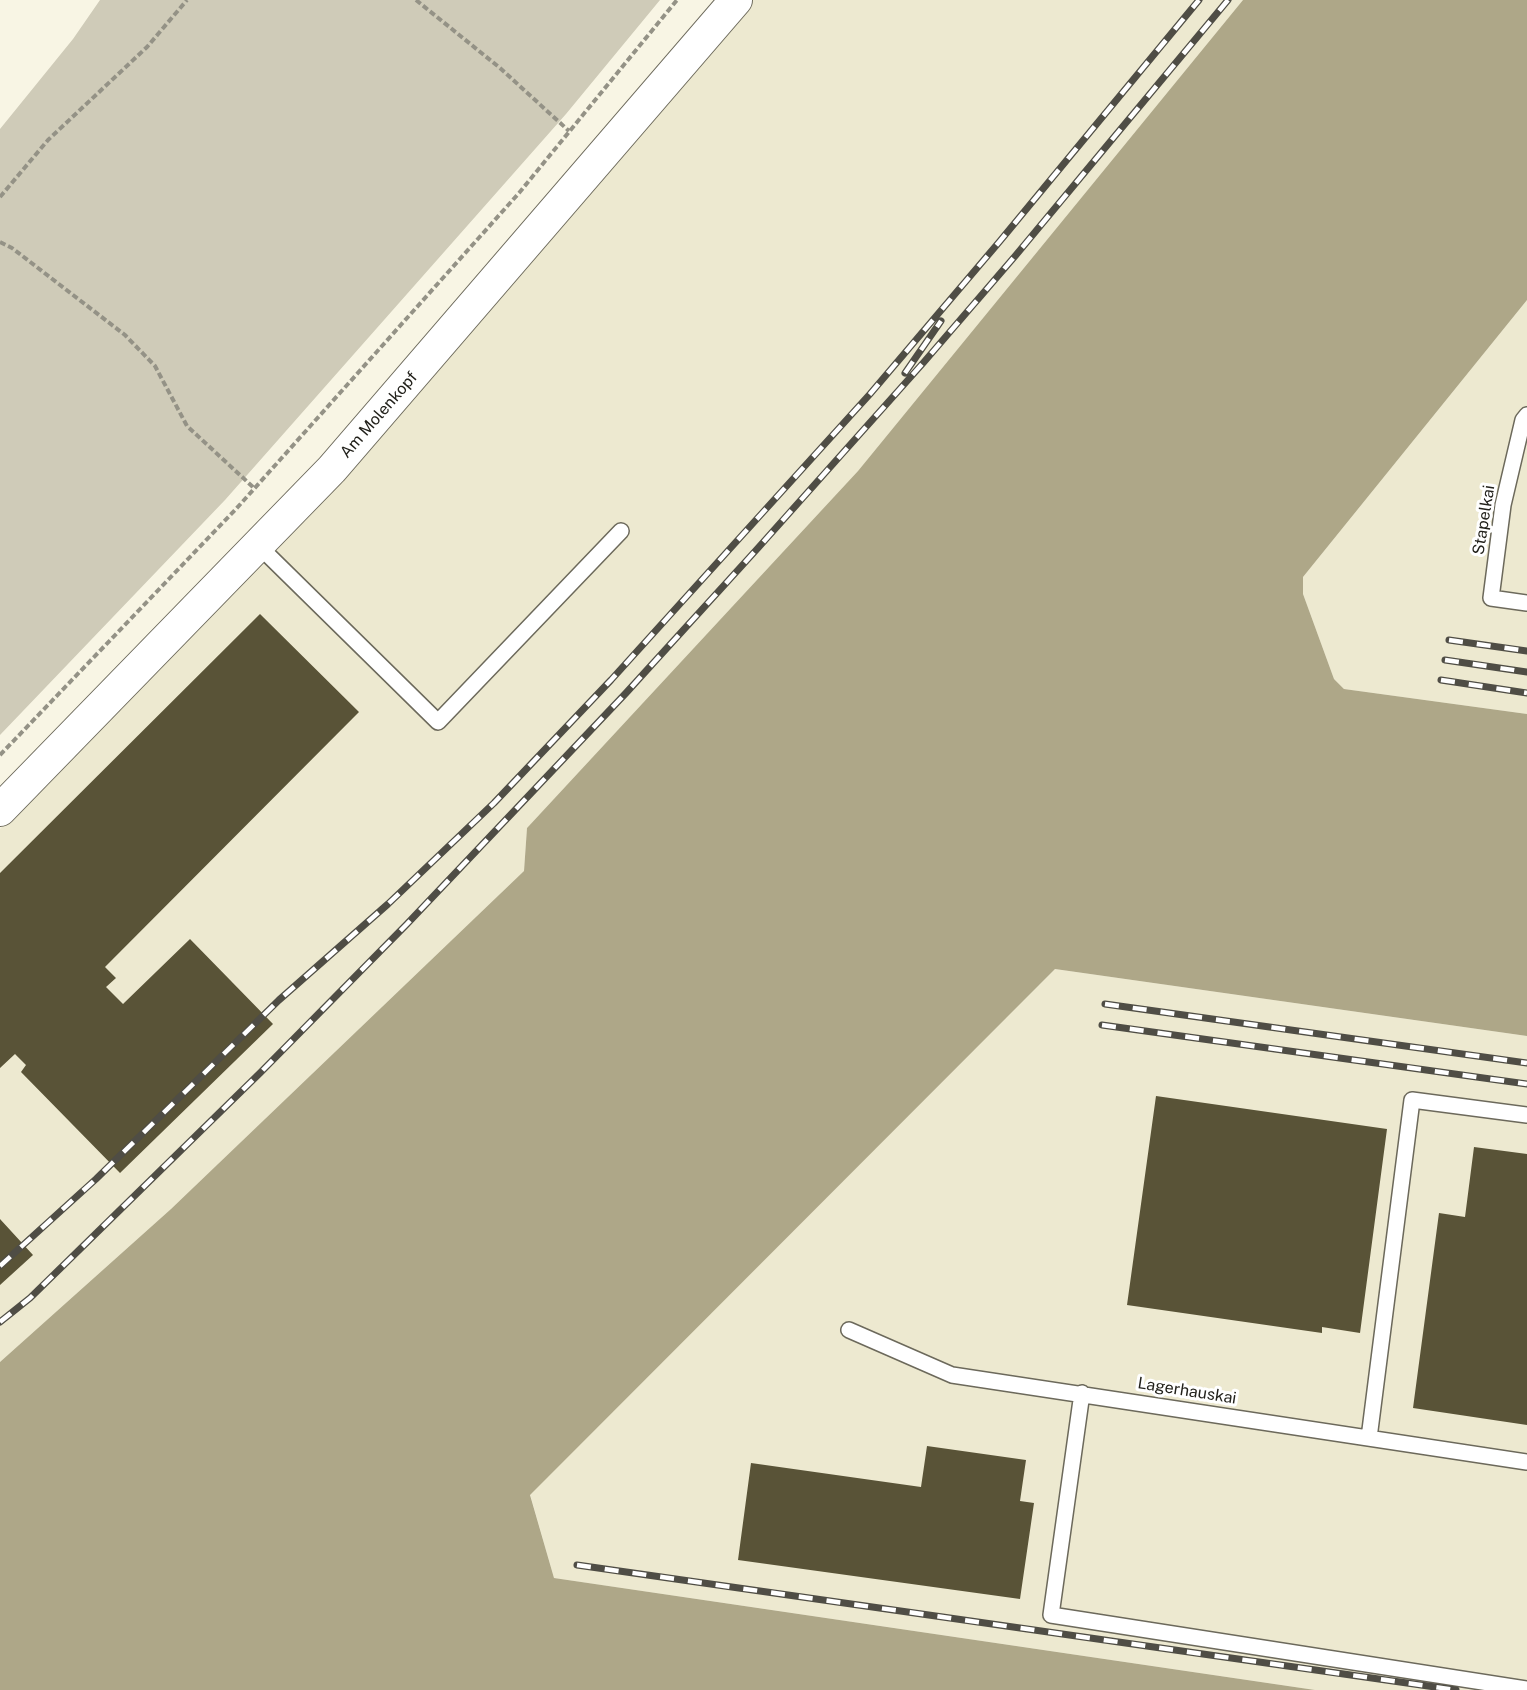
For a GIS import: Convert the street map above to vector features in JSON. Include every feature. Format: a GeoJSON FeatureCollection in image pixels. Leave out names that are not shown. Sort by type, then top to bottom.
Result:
{"type":"FeatureCollection","features":[{"type":"Feature","properties":{"kind":"street","name":"Am Molenkopf"},"geometry":{"type":"LineString","coordinates":[[0,810],[332,469],[736,0]]}},
{"type":"Feature","properties":{"kind":"lane","name":"Stapelkai"},"geometry":{"type":"LineString","coordinates":[[1527,415],[1523,420],[1503,505],[1491,598],[1527,603]]}},
{"type":"Feature","properties":{"kind":"lane"},"geometry":{"type":"LineString","coordinates":[[259,546],[438,722],[621,531]]}},
{"type":"Feature","properties":{"kind":"lane"},"geometry":{"type":"LineString","coordinates":[[1369,1438],[1412,1100],[1527,1115]]}},
{"type":"Feature","properties":{"kind":"lane","name":"Lagerhauskai"},"geometry":{"type":"LineString","coordinates":[[849,1330],[952,1375],[1527,1462]]}},
{"type":"Feature","properties":{"kind":"lane"},"geometry":{"type":"LineString","coordinates":[[1082,1393],[1052,1616],[1527,1689]]}},
{"type":"Feature","properties":{"kind":"path"},"geometry":{"type":"LineString","coordinates":[[0,197],[48,140],[147,47],[187,0]]}},
{"type":"Feature","properties":{"kind":"path"},"geometry":{"type":"LineString","coordinates":[[416,0],[500,68],[569,131]]}},
{"type":"Feature","properties":{"kind":"path"},"geometry":{"type":"LineString","coordinates":[[0,755],[254,488],[519,193],[677,0]]}},
{"type":"Feature","properties":{"kind":"path"},"geometry":{"type":"LineString","coordinates":[[0,242],[12,248],[125,335],[155,366],[187,426],[254,488]]}},
{"type":"Feature","properties":{"kind":"shaded area"},"geometry":{"type":"Polygon","coordinates":[[[100,0],[660,0],[566,114],[225,500],[0,735],[0,129],[73,39],[100,0]]]}},
{"type":"Feature","properties":{"kind":"shaded area"},"geometry":{"type":"Polygon","coordinates":[[[748,0],[1243,0],[858,471],[527,828],[524,871],[171,1209],[0,1362],[0,829],[242,585],[526,269],[748,0]]]}},
{"type":"Feature","properties":{"kind":"shaded area"},"geometry":{"type":"Polygon","coordinates":[[[1243,0],[1527,0],[1527,300],[1303,577],[1303,594],[1334,679],[1344,689],[1527,714],[1527,1036],[1055,969],[530,1495],[554,1578],[1315,1690],[0,1690],[0,1362],[171,1209],[524,871],[527,828],[858,471],[1243,0]]]}},
{"type":"Feature","properties":{"kind":"shaded area"},"geometry":{"type":"Polygon","coordinates":[[[1527,300],[1527,714],[1344,689],[1334,679],[1303,594],[1303,577],[1527,300]]]}},
{"type":"Feature","properties":{"kind":"shaded area"},"geometry":{"type":"Polygon","coordinates":[[[1055,969],[1527,1036],[1527,1690],[1315,1690],[554,1578],[530,1494],[1055,969]]]}},
{"type":"Feature","properties":{"kind":"building"},"geometry":{"type":"Polygon","coordinates":[[[260,614],[359,712],[105,967],[116,978],[106,987],[123,1004],[190,939],[273,1024],[120,1173],[21,1072],[26,1065],[15,1054],[0,1068],[0,873],[260,614]]]}},
{"type":"Feature","properties":{"kind":"building"},"geometry":{"type":"Polygon","coordinates":[[[1156,1096],[1387,1129],[1360,1333],[1322,1327],[1322,1333],[1127,1305],[1156,1096]]]}},
{"type":"Feature","properties":{"kind":"building"},"geometry":{"type":"Polygon","coordinates":[[[1474,1147],[1527,1154],[1527,1425],[1413,1408],[1439,1213],[1465,1217],[1474,1147]]]}},
{"type":"Feature","properties":{"kind":"building"},"geometry":{"type":"Polygon","coordinates":[[[0,1219],[33,1255],[0,1285],[0,1219]]]}},
{"type":"Feature","properties":{"kind":"building"},"geometry":{"type":"Polygon","coordinates":[[[927,1446],[1026,1460],[1020,1501],[1034,1503],[1020,1599],[738,1560],[751,1463],[921,1487],[927,1446]]]}},
{"type":"Feature","properties":{"kind":"railway"},"geometry":{"type":"LineString","coordinates":[[0,1266],[96,1179],[279,1000],[388,904],[494,803],[611,680],[870,394],[1199,0]]}},
{"type":"Feature","properties":{"kind":"railway"},"geometry":{"type":"LineString","coordinates":[[0,1322],[30,1298],[260,1073],[407,924],[626,693],[924,362],[1228,0]]}},
{"type":"Feature","properties":{"kind":"railway"},"geometry":{"type":"LineString","coordinates":[[905,373],[941,321]]}},
{"type":"Feature","properties":{"kind":"railway"},"geometry":{"type":"LineString","coordinates":[[1449,640],[1527,651]]}},
{"type":"Feature","properties":{"kind":"railway"},"geometry":{"type":"LineString","coordinates":[[1445,660],[1527,672]]}},
{"type":"Feature","properties":{"kind":"railway"},"geometry":{"type":"LineString","coordinates":[[1441,680],[1527,693]]}},
{"type":"Feature","properties":{"kind":"railway"},"geometry":{"type":"LineString","coordinates":[[1105,1004],[1527,1063]]}},
{"type":"Feature","properties":{"kind":"railway"},"geometry":{"type":"LineString","coordinates":[[1102,1025],[1527,1084]]}},
{"type":"Feature","properties":{"kind":"railway"},"geometry":{"type":"LineString","coordinates":[[577,1565],[1456,1690]]}}]}
